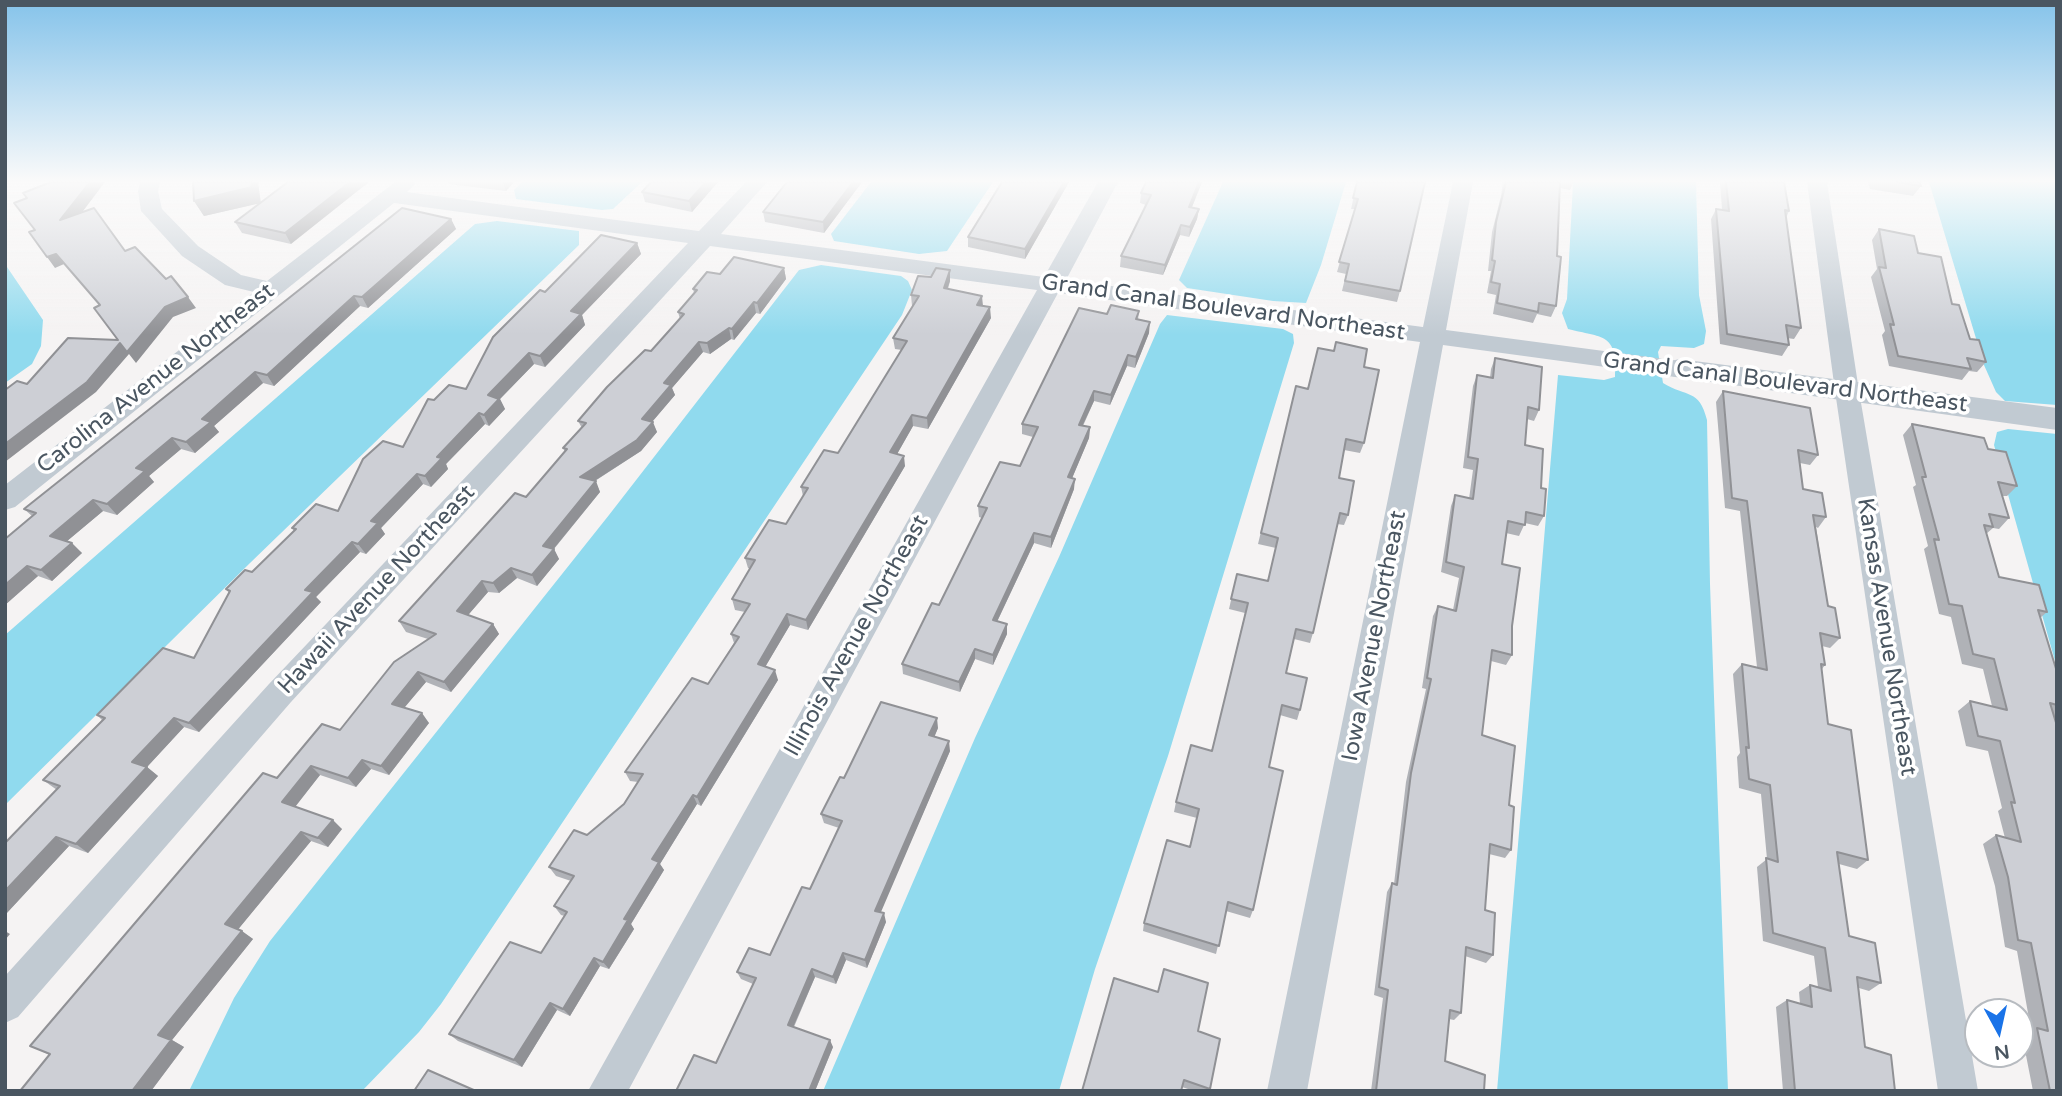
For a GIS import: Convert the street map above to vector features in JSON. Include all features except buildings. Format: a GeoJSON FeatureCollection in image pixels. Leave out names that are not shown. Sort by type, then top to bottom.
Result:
{"type":"FeatureCollection","features":[{"type":"Feature","properties":{"kind":"street"},"geometry":{"type":"LineString","coordinates":[[173,233],[190,251],[233,280],[270,289]]}},
{"type":"Feature","properties":{"kind":"street","name":"Carolina Avenue Northeast"},"geometry":{"type":"LineString","coordinates":[[5,500],[341,233]]}},
{"type":"Feature","properties":{"kind":"street","name":"Grand Canal Boulevard Northeast"},"geometry":{"type":"LineString","coordinates":[[682,233],[1597,359],[2057,419]]}},
{"type":"Feature","properties":{"kind":"street","name":"Hawaii Avenue Northeast"},"geometry":{"type":"LineString","coordinates":[[5,1004],[280,693],[711,233]]}},
{"type":"Feature","properties":{"kind":"street","name":"Illinois Avenue Northeast"},"geometry":{"type":"LineString","coordinates":[[607,1091],[1080,233]]}},
{"type":"Feature","properties":{"kind":"street","name":"Iowa Avenue Northeast"},"geometry":{"type":"LineString","coordinates":[[1287,1091],[1453,233]]}},
{"type":"Feature","properties":{"kind":"street","name":"Kansas Avenue Northeast"},"geometry":{"type":"LineString","coordinates":[[1824,233],[1958,1091]]}},
{"type":"Feature","properties":{"kind":"water"},"geometry":{"type":"Polygon","coordinates":[[[465,233],[579,233],[579,245],[250,563],[5,805],[5,635],[465,233]]]}},
{"type":"Feature","properties":{"kind":"water"},"geometry":{"type":"Polygon","coordinates":[[[959,233],[947,251],[919,254],[834,241],[831,234],[959,233]]]}},
{"type":"Feature","properties":{"kind":"water"},"geometry":{"type":"Polygon","coordinates":[[[1200,233],[1331,233],[1306,303],[1273,301],[1187,288],[1179,280],[1200,233]]]}},
{"type":"Feature","properties":{"kind":"water"},"geometry":{"type":"Polygon","coordinates":[[[1570,233],[1697,233],[1699,295],[1706,331],[1704,344],[1694,348],[1661,346],[1658,352],[1663,383],[1696,398],[1707,420],[1710,584],[1728,1091],[1497,1091],[1558,375],[1604,380],[1615,377],[1614,352],[1610,344],[1599,336],[1568,329],[1562,313],[1567,299],[1570,233]]]}},
{"type":"Feature","properties":{"kind":"water"},"geometry":{"type":"Polygon","coordinates":[[[1944,233],[2057,233],[2057,405],[2005,401],[1996,392],[1984,365],[1944,233]]]}},
{"type":"Feature","properties":{"kind":"water"},"geometry":{"type":"Polygon","coordinates":[[[5,264],[43,320],[41,346],[32,364],[5,383],[5,264]]]}},
{"type":"Feature","properties":{"kind":"water"},"geometry":{"type":"Polygon","coordinates":[[[821,265],[901,276],[908,281],[912,290],[902,315],[441,1004],[419,1032],[362,1091],[189,1091],[234,998],[270,941],[609,515],[799,270],[821,265]]]}},
{"type":"Feature","properties":{"kind":"water"},"geometry":{"type":"Polygon","coordinates":[[[1167,315],[1283,329],[1293,334],[1294,343],[1168,756],[1095,969],[1059,1091],[823,1091],[975,738],[1059,557],[1160,324],[1167,315]]]}},
{"type":"Feature","properties":{"kind":"water"},"geometry":{"type":"Polygon","coordinates":[[[2008,429],[2057,434],[2057,668],[1994,445],[1997,432],[2008,429]]]}}]}
